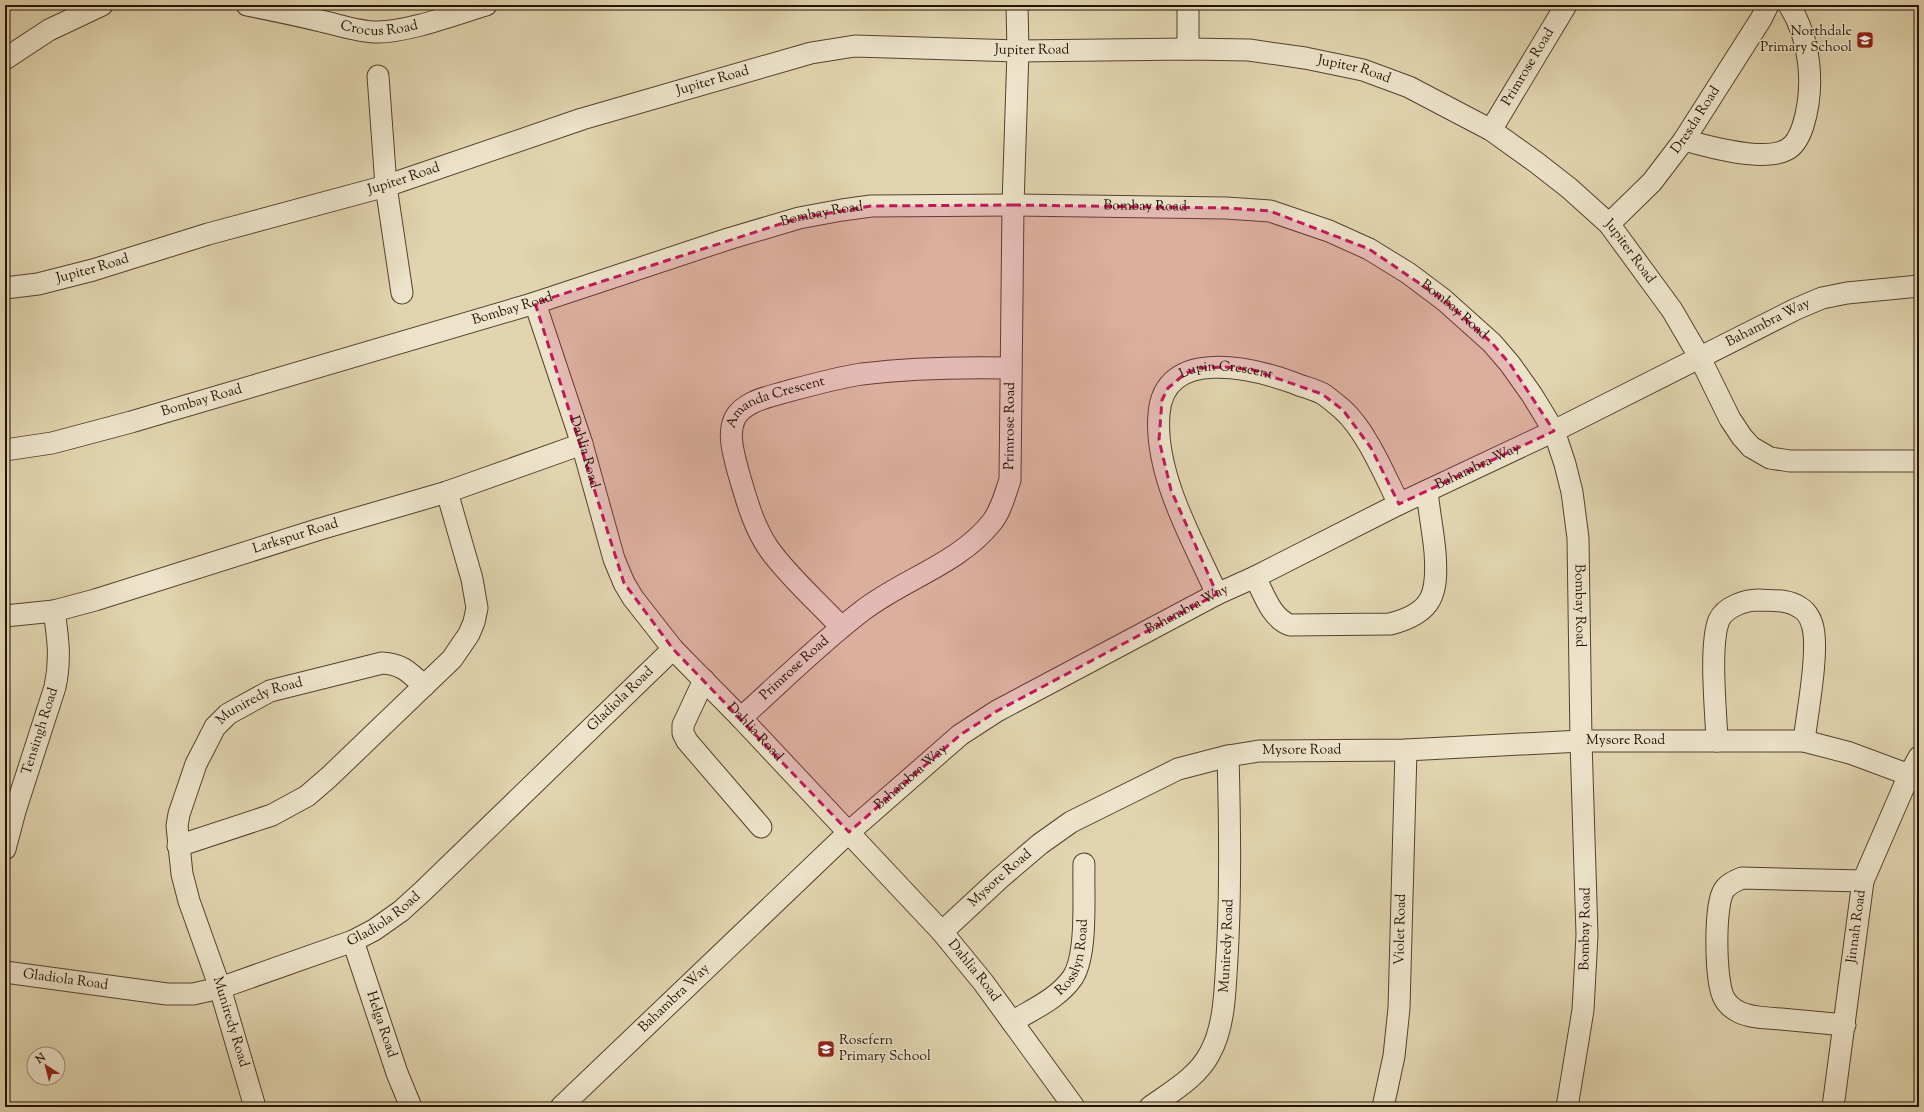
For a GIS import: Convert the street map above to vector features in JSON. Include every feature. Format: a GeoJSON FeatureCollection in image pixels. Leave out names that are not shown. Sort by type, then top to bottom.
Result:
{"type":"FeatureCollection","features":[{"type":"Feature","properties":{"kind":"street"},"geometry":{"type":"LineString","coordinates":[[5,59],[49,30],[102,5]]}},
{"type":"Feature","properties":{"kind":"street","name":"Crocus Road"},"geometry":{"type":"LineString","coordinates":[[246,5],[286,12],[352,28],[378,32],[443,19],[486,5]]}},
{"type":"Feature","properties":{"kind":"street","name":"Primrose Road"},"geometry":{"type":"LineString","coordinates":[[741,718],[841,627],[885,595],[951,558],[979,537],[993,521],[1001,505],[1010,480],[1010,368],[1013,205],[1018,51],[1017,5]]}},
{"type":"Feature","properties":{"kind":"street"},"geometry":{"type":"LineString","coordinates":[[1188,5],[1188,48]]}},
{"type":"Feature","properties":{"kind":"street","name":"Primrose Road"},"geometry":{"type":"LineString","coordinates":[[1491,130],[1566,5]]}},
{"type":"Feature","properties":{"kind":"street","name":"Dresda Road"},"geometry":{"type":"LineString","coordinates":[[1610,224],[1652,182],[1684,140],[1761,20],[1768,5]]}},
{"type":"Feature","properties":{"kind":"street"},"geometry":{"type":"LineString","coordinates":[[1684,140],[1720,149],[1748,153],[1774,154],[1786,150],[1793,145],[1800,135],[1810,91],[1809,66],[1799,26],[1789,5]]}},
{"type":"Feature","properties":{"kind":"street","name":"Jupiter Road"},"geometry":{"type":"LineString","coordinates":[[5,288],[38,284],[93,270],[208,234],[386,186],[582,120],[811,53],[855,46],[1018,51],[1188,48],[1249,50],[1305,58],[1363,70],[1409,87],[1491,130],[1569,188],[1610,224],[1672,310],[1700,358],[1730,419],[1751,447],[1770,458],[1790,461],[1919,461]]}},
{"type":"Feature","properties":{"kind":"street"},"geometry":{"type":"LineString","coordinates":[[378,76],[386,186],[402,293]]}},
{"type":"Feature","properties":{"kind":"street","name":"Bombay Road"},"geometry":{"type":"LineString","coordinates":[[5,450],[52,443],[131,422],[535,303],[728,239],[799,218],[842,210],[871,206],[1013,205],[1233,208],[1270,211],[1329,231],[1369,249],[1408,273],[1468,320],[1510,364],[1532,396],[1554,431],[1565,464],[1572,492],[1578,538],[1581,741],[1587,935],[1583,1010],[1568,1107]]}},
{"type":"Feature","properties":{"kind":"street","name":"Bahambra Way"},"geometry":{"type":"LineString","coordinates":[[562,1107],[849,832],[960,735],[997,711],[1217,594],[1255,577],[1399,504],[1554,431],[1796,309],[1822,298],[1847,293],[1919,286]]}},
{"type":"Feature","properties":{"kind":"street","name":"Dahlia Road"},"geometry":{"type":"LineString","coordinates":[[535,303],[582,444],[614,559],[624,583],[637,604],[673,649],[741,718],[942,932],[983,982],[1074,1107]]}},
{"type":"Feature","properties":{"kind":"street","name":"Lupin Crescent"},"geometry":{"type":"LineString","coordinates":[[1217,594],[1171,490],[1159,440],[1159,414],[1162,400],[1168,388],[1186,373],[1201,368],[1225,367],[1253,370],[1283,379],[1322,394],[1343,410],[1371,448],[1399,504]]}},
{"type":"Feature","properties":{"kind":"street","name":"Amanda Crescent"},"geometry":{"type":"LineString","coordinates":[[841,627],[769,549],[758,531],[748,506],[734,456],[732,426],[736,417],[745,408],[761,399],[829,380],[861,374],[918,369],[1010,368]]}},
{"type":"Feature","properties":{"kind":"street","name":"Larkspur Road"},"geometry":{"type":"LineString","coordinates":[[5,616],[54,611],[447,492],[582,444]]}},
{"type":"Feature","properties":{"kind":"street"},"geometry":{"type":"LineString","coordinates":[[1255,577],[1274,611],[1284,622],[1290,625],[1390,624],[1404,621],[1422,609],[1429,602],[1434,590],[1437,576],[1427,491]]}},
{"type":"Feature","properties":{"kind":"street"},"geometry":{"type":"LineString","coordinates":[[178,846],[272,815],[307,796],[329,777],[452,659],[461,647],[474,622],[477,608],[472,579],[447,492]]}},
{"type":"Feature","properties":{"kind":"street"},"geometry":{"type":"LineString","coordinates":[[1717,741],[1714,649],[1716,633],[1720,619],[1726,611],[1737,605],[1752,600],[1784,601],[1800,607],[1807,614],[1812,624],[1814,639],[1813,664],[1804,741]]}},
{"type":"Feature","properties":{"kind":"street","name":"Tensingh Road"},"geometry":{"type":"LineString","coordinates":[[5,849],[15,811],[55,687],[59,667],[59,642],[54,611]]}},
{"type":"Feature","properties":{"kind":"street","name":"Gladiola Road"},"geometry":{"type":"LineString","coordinates":[[5,972],[167,994],[193,994],[220,988],[353,941],[374,930],[401,911],[423,891],[673,649]]}},
{"type":"Feature","properties":{"kind":"street","name":"Muniredy Road"},"geometry":{"type":"LineString","coordinates":[[255,1107],[220,988],[189,901],[182,874],[177,826],[196,764],[215,727],[228,714],[270,691],[382,663],[395,664],[411,674],[424,686]]}},
{"type":"Feature","properties":{"kind":"street"},"geometry":{"type":"LineString","coordinates":[[704,680],[683,724],[683,733],[687,741],[761,827]]}},
{"type":"Feature","properties":{"kind":"street","name":"Mysore Road"},"geometry":{"type":"LineString","coordinates":[[942,932],[999,879],[1040,844],[1071,822],[1178,769],[1228,756],[1259,751],[1406,750],[1581,741],[1804,741],[1850,753],[1914,778]]}},
{"type":"Feature","properties":{"kind":"street","name":"Violet Road"},"geometry":{"type":"LineString","coordinates":[[1383,1107],[1394,1056],[1399,1008],[1406,750]]}},
{"type":"Feature","properties":{"kind":"street","name":"Muniredy Road"},"geometry":{"type":"LineString","coordinates":[[1150,1107],[1182,1085],[1201,1067],[1210,1053],[1219,1029],[1225,980],[1230,900],[1228,756]]}},
{"type":"Feature","properties":{"kind":"street","name":"Jinnah Road"},"geometry":{"type":"LineString","coordinates":[[1833,1107],[1863,881],[1914,778],[1919,757]]}},
{"type":"Feature","properties":{"kind":"street","name":"Rosslyn Road"},"geometry":{"type":"LineString","coordinates":[[1012,1022],[1049,1000],[1073,976],[1078,963],[1083,934],[1084,864]]}},
{"type":"Feature","properties":{"kind":"street"},"geometry":{"type":"LineString","coordinates":[[1845,1025],[1755,1017],[1739,1012],[1728,1004],[1723,997],[1719,984],[1717,964],[1720,899],[1724,890],[1730,884],[1742,878],[1863,881]]}},
{"type":"Feature","properties":{"kind":"street","name":"Helga Road"},"geometry":{"type":"LineString","coordinates":[[353,941],[397,1073],[411,1107]]}},
{"type":"Feature","properties":{"kind":"highlighted area"},"geometry":{"type":"Polygon","coordinates":[[[1013,205],[1226,208],[1270,211],[1369,249],[1444,300],[1492,343],[1510,364],[1554,431],[1399,504],[1371,448],[1343,410],[1322,394],[1253,370],[1225,367],[1201,368],[1186,373],[1168,388],[1162,400],[1159,440],[1171,490],[1217,594],[997,711],[960,735],[849,832],[673,649],[624,583],[535,303],[799,218],[871,206],[1013,205]]]}},
{"type":"Feature","properties":{"kind":"place","name":"Northdale Primary School"},"geometry":{"type":"Point","coordinates":[1865,40]}},
{"type":"Feature","properties":{"kind":"place","name":"Rosefern Primary School"},"geometry":{"type":"Point","coordinates":[826,1049]}}]}
